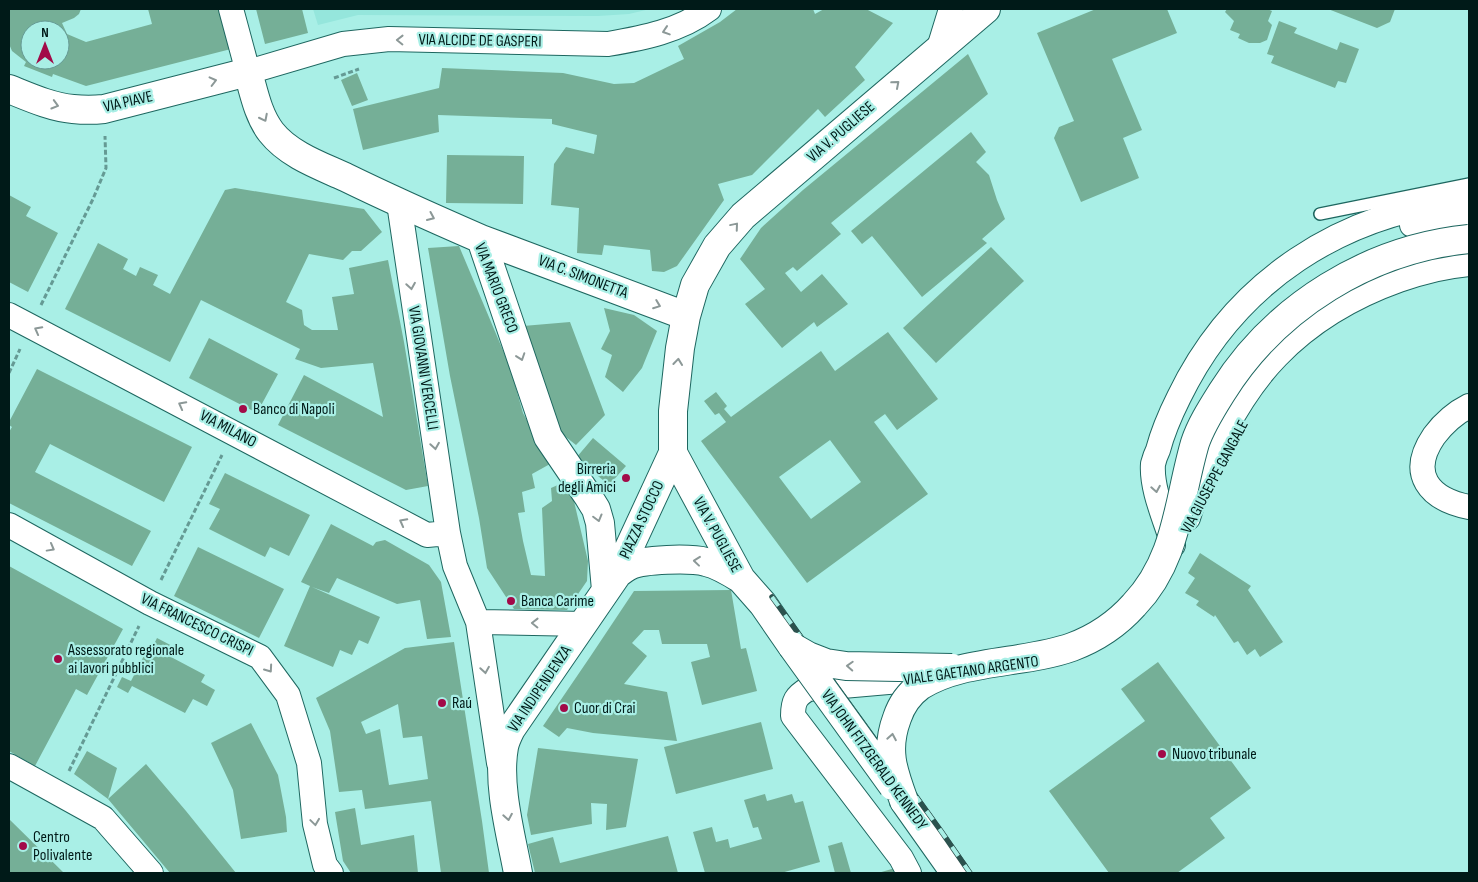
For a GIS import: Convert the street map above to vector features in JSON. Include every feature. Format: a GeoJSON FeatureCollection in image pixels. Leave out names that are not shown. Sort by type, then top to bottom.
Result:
{"type":"FeatureCollection","features":[{"type":"Feature","properties":{"kind":"street","name":"VIA MARIO GRECO"},"geometry":{"type":"LineString","coordinates":[[231,9],[257,104],[263,119],[272,133],[299,155],[399,203],[481,239],[548,436],[596,509],[611,583]]}},
{"type":"Feature","properties":{"kind":"street","name":"VIA ALCIDE DE GASPERI"},"geometry":{"type":"LineString","coordinates":[[248,72],[343,44],[374,40],[608,44],[634,40],[679,26],[709,9]]}},
{"type":"Feature","properties":{"kind":"street"},"geometry":{"type":"LineString","coordinates":[[939,48],[951,9]]}},
{"type":"Feature","properties":{"kind":"street","name":"VIA V. PUGLIESE"},"geometry":{"type":"LineString","coordinates":[[792,646],[763,604],[741,579],[672,453],[673,411],[680,348],[686,316],[695,285],[717,246],[743,216],[986,9]]}},
{"type":"Feature","properties":{"kind":"street","name":"VIA PIAVE"},"geometry":{"type":"LineString","coordinates":[[9,90],[71,109],[104,109],[248,72]]}},
{"type":"Feature","properties":{"kind":"street","name":"VIA GIUSEPPE GANGALE"},"geometry":{"type":"LineString","coordinates":[[1176,553],[1156,492],[1154,464],[1165,425],[1186,383],[1205,351],[1228,321],[1254,294],[1285,267],[1343,233],[1381,218],[1409,210],[1445,202],[1469,200]]}},
{"type":"Feature","properties":{"kind":"street","name":"VIA GIOVANNI VERCELLI"},"geometry":{"type":"LineString","coordinates":[[399,203],[448,533]]}},
{"type":"Feature","properties":{"kind":"street"},"geometry":{"type":"LineString","coordinates":[[1154,464],[1216,358],[1263,305],[1288,284],[1318,264],[1382,234],[1416,224],[1469,217]]}},
{"type":"Feature","properties":{"kind":"street","name":"VIA C. SIMONETTA"},"geometry":{"type":"LineString","coordinates":[[481,239],[686,316]]}},
{"type":"Feature","properties":{"kind":"street","name":"VIA GIUSEPPE GANGALE"},"geometry":{"type":"LineString","coordinates":[[904,801],[894,774],[890,755],[895,724],[900,710],[907,698],[919,687],[945,674],[1038,656],[1070,648],[1094,638],[1115,624],[1148,590],[1170,547],[1179,517],[1196,441],[1207,416],[1229,380],[1254,349],[1308,299],[1342,277],[1377,261],[1416,248],[1452,240],[1469,239]]}},
{"type":"Feature","properties":{"kind":"street","name":"VIALE GAETANO ARGENTO"},"geometry":{"type":"LineString","coordinates":[[909,873],[901,858],[793,716],[793,705],[799,695],[808,688],[970,675],[1050,661],[1100,644],[1137,615],[1164,580],[1176,553],[1193,500],[1211,457],[1236,412],[1256,382],[1277,356],[1299,336],[1327,315],[1357,297],[1425,271],[1469,264]]}},
{"type":"Feature","properties":{"kind":"street","name":"VIA GIUSEPPE GANGALE"},"geometry":{"type":"LineString","coordinates":[[1176,553],[1235,433],[1268,386],[1292,360],[1339,324],[1371,306],[1400,294],[1433,285],[1469,280]]}},
{"type":"Feature","properties":{"kind":"street","name":"VIA MILANO"},"geometry":{"type":"LineString","coordinates":[[9,315],[427,535],[448,533]]}},
{"type":"Feature","properties":{"kind":"street"},"geometry":{"type":"LineString","coordinates":[[1469,406],[1459,411],[1440,429],[1426,448],[1422,463],[1423,475],[1429,487],[1438,495],[1469,507]]}},
{"type":"Feature","properties":{"kind":"street","name":"PIAZZA STOCCO"},"geometry":{"type":"LineString","coordinates":[[611,583],[672,453]]}},
{"type":"Feature","properties":{"kind":"street","name":"VIA FRANCESCO CRISPI"},"geometry":{"type":"LineString","coordinates":[[9,525],[150,603],[260,657],[288,696],[309,763],[314,824],[325,865],[332,873]]}},
{"type":"Feature","properties":{"kind":"street","name":"VIA INDIPENDENZA"},"geometry":{"type":"LineString","coordinates":[[448,533],[455,566],[478,622],[502,786],[518,873]]}},
{"type":"Feature","properties":{"kind":"street","name":"PIAZZA STOCCO"},"geometry":{"type":"LineString","coordinates":[[611,583],[630,566],[646,562],[690,560],[707,562],[723,567],[741,579]]}},
{"type":"Feature","properties":{"kind":"street","name":"VIA INDIPENDENZA"},"geometry":{"type":"LineString","coordinates":[[502,786],[504,745],[511,729],[611,583]]}},
{"type":"Feature","properties":{"kind":"street","name":"VIA INDIPENDENZA"},"geometry":{"type":"LineString","coordinates":[[478,622],[584,624]]}},
{"type":"Feature","properties":{"kind":"street","name":"VIA GIUSEPPE GANGALE"},"geometry":{"type":"LineString","coordinates":[[792,646],[808,656],[826,663],[846,666],[969,668]]}},
{"type":"Feature","properties":{"kind":"street","name":"VIA JOHN FITZGERALD KENNEDY"},"geometry":{"type":"LineString","coordinates":[[792,646],[955,873]]}},
{"type":"Feature","properties":{"kind":"street"},"geometry":{"type":"LineString","coordinates":[[9,766],[103,818],[151,873]]}},
{"type":"Feature","properties":{"kind":"lane"},"geometry":{"type":"LineString","coordinates":[[1320,214],[1469,184]]}},
{"type":"Feature","properties":{"kind":"path"},"geometry":{"type":"LineString","coordinates":[[49,288],[93,199],[106,168],[104,109]]}},
{"type":"Feature","properties":{"kind":"path"},"geometry":{"type":"LineString","coordinates":[[58,792],[234,432]]}},
{"type":"Feature","properties":{"kind":"shaded area"},"geometry":{"type":"Polygon","coordinates":[[[313,9],[650,9],[629,14],[598,16],[358,15],[318,25],[313,9]]]}},
{"type":"Feature","properties":{"kind":"building"},"geometry":{"type":"Polygon","coordinates":[[[9,9],[81,9],[79,14],[69,20],[20,20],[20,57],[12,51],[9,44],[9,9]]]}},
{"type":"Feature","properties":{"kind":"building"},"geometry":{"type":"Polygon","coordinates":[[[148,9],[221,9],[231,49],[86,86],[53,74],[52,77],[34,70],[70,70],[70,35],[86,42],[152,24],[148,9]]]}},
{"type":"Feature","properties":{"kind":"building"},"geometry":{"type":"Polygon","coordinates":[[[256,9],[302,9],[308,33],[265,44],[256,9]]]}},
{"type":"Feature","properties":{"kind":"building"},"geometry":{"type":"Polygon","coordinates":[[[737,9],[813,9],[815,14],[824,9],[866,9],[893,23],[855,67],[865,80],[825,117],[818,109],[752,175],[718,184],[724,200],[677,266],[664,272],[652,271],[650,250],[604,245],[602,255],[577,253],[579,208],[551,205],[554,164],[566,147],[594,154],[597,135],[552,124],[552,119],[438,115],[439,132],[363,150],[353,109],[439,88],[442,68],[563,73],[614,84],[634,83],[684,59],[678,46],[720,22],[737,9]]]}},
{"type":"Feature","properties":{"kind":"building"},"geometry":{"type":"Polygon","coordinates":[[[1096,9],[1167,9],[1177,33],[1112,59],[1142,130],[1123,138],[1139,178],[1081,202],[1054,138],[1059,127],[1074,121],[1037,33],[1096,9]]]}},
{"type":"Feature","properties":{"kind":"building"},"geometry":{"type":"Polygon","coordinates":[[[1227,9],[1267,9],[1272,11],[1268,21],[1272,25],[1267,40],[1260,43],[1249,43],[1238,38],[1240,34],[1230,30],[1234,21],[1225,12],[1227,9]]]}},
{"type":"Feature","properties":{"kind":"building"},"geometry":{"type":"Polygon","coordinates":[[[1328,9],[1395,9],[1390,22],[1377,28],[1328,9]]]}},
{"type":"Feature","properties":{"kind":"building"},"geometry":{"type":"Polygon","coordinates":[[[1279,21],[1297,28],[1294,33],[1337,50],[1340,42],[1359,49],[1346,83],[1338,81],[1335,88],[1271,63],[1274,56],[1267,54],[1279,21]]]}},
{"type":"Feature","properties":{"kind":"building"},"geometry":{"type":"Polygon","coordinates":[[[968,54],[988,94],[831,223],[841,234],[797,271],[793,267],[785,273],[801,292],[822,274],[848,304],[817,327],[814,322],[782,348],[745,304],[765,289],[740,259],[761,228],[803,190],[968,54]]]}},
{"type":"Feature","properties":{"kind":"building"},"geometry":{"type":"Polygon","coordinates":[[[357,73],[368,100],[352,106],[341,80],[357,73]]]}},
{"type":"Feature","properties":{"kind":"building"},"geometry":{"type":"Polygon","coordinates":[[[971,132],[986,152],[976,162],[989,175],[1005,219],[982,239],[987,243],[922,297],[872,236],[862,244],[851,231],[971,132]]]}},
{"type":"Feature","properties":{"kind":"building"},"geometry":{"type":"Polygon","coordinates":[[[447,155],[524,156],[523,204],[446,203],[447,155]]]}},
{"type":"Feature","properties":{"kind":"building"},"geometry":{"type":"Polygon","coordinates":[[[235,188],[364,209],[382,232],[361,251],[352,251],[343,260],[309,254],[286,302],[302,310],[304,325],[312,330],[338,330],[332,297],[354,294],[349,268],[388,260],[428,486],[406,490],[278,425],[304,375],[383,417],[373,363],[321,368],[295,359],[300,349],[201,300],[170,362],[65,309],[98,243],[128,259],[123,269],[136,276],[140,267],[158,275],[153,285],[170,294],[225,190],[235,188]]]}},
{"type":"Feature","properties":{"kind":"building"},"geometry":{"type":"Polygon","coordinates":[[[9,195],[31,207],[26,216],[58,233],[28,292],[9,282],[9,195]]]}},
{"type":"Feature","properties":{"kind":"building"},"geometry":{"type":"Polygon","coordinates":[[[459,246],[510,367],[523,413],[550,464],[532,474],[535,488],[522,492],[525,512],[518,513],[531,575],[545,576],[542,508],[552,501],[551,488],[569,480],[588,561],[587,581],[567,610],[514,609],[487,568],[479,518],[450,376],[428,248],[459,246]]]}},
{"type":"Feature","properties":{"kind":"building"},"geometry":{"type":"Polygon","coordinates":[[[991,247],[1024,281],[936,363],[903,328],[991,247]]]}},
{"type":"Feature","properties":{"kind":"building"},"geometry":{"type":"Polygon","coordinates":[[[604,308],[634,315],[657,331],[642,368],[623,392],[605,377],[612,355],[601,349],[610,331],[604,308]]]}},
{"type":"Feature","properties":{"kind":"building"},"geometry":{"type":"Polygon","coordinates":[[[570,322],[605,415],[576,445],[557,430],[523,326],[570,322]]]}},
{"type":"Feature","properties":{"kind":"building"},"geometry":{"type":"Polygon","coordinates":[[[888,332],[938,399],[897,430],[885,414],[874,422],[928,494],[807,583],[701,441],[726,422],[719,413],[715,415],[704,401],[716,392],[727,406],[724,409],[731,417],[821,351],[835,371],[888,332]],[[830,440],[779,477],[811,519],[861,482],[830,440]]]}},
{"type":"Feature","properties":{"kind":"building"},"geometry":{"type":"Polygon","coordinates":[[[209,338],[278,374],[257,413],[189,378],[209,338]]]}},
{"type":"Feature","properties":{"kind":"building"},"geometry":{"type":"Polygon","coordinates":[[[37,369],[192,447],[164,502],[50,444],[35,472],[151,531],[132,566],[9,503],[9,432],[12,427],[9,425],[9,422],[37,369]]]}},
{"type":"Feature","properties":{"kind":"building"},"geometry":{"type":"Polygon","coordinates":[[[593,438],[626,466],[609,485],[576,458],[593,438]]]}},
{"type":"Feature","properties":{"kind":"building"},"geometry":{"type":"Polygon","coordinates":[[[225,473],[310,515],[289,556],[270,547],[265,557],[209,529],[220,509],[209,504],[225,473]]]}},
{"type":"Feature","properties":{"kind":"building"},"geometry":{"type":"Polygon","coordinates":[[[331,524],[373,546],[376,542],[385,540],[429,565],[441,582],[451,637],[427,639],[420,600],[397,604],[337,578],[329,593],[312,587],[380,617],[368,644],[359,640],[352,655],[340,650],[333,667],[284,646],[310,586],[301,582],[331,524]]]}},
{"type":"Feature","properties":{"kind":"building"},"geometry":{"type":"Polygon","coordinates":[[[198,547],[284,589],[259,638],[174,596],[198,547]]]}},
{"type":"Feature","properties":{"kind":"building"},"geometry":{"type":"Polygon","coordinates":[[[1200,553],[1251,586],[1248,590],[1283,642],[1260,657],[1255,649],[1247,655],[1238,641],[1234,643],[1215,615],[1214,617],[1196,605],[1199,601],[1185,593],[1195,578],[1188,573],[1200,553]]]}},
{"type":"Feature","properties":{"kind":"building","name":"Assessorato regionale ai lavori pubblici"},"geometry":{"type":"Polygon","coordinates":[[[9,566],[123,629],[87,695],[76,689],[35,766],[9,751],[9,566]]]}},
{"type":"Feature","properties":{"kind":"building"},"geometry":{"type":"Polygon","coordinates":[[[731,590],[741,649],[746,648],[757,691],[702,705],[691,662],[710,657],[707,644],[662,644],[659,630],[644,630],[632,643],[647,656],[624,684],[667,692],[677,741],[593,733],[567,728],[559,737],[543,726],[634,591],[731,590]]]}},
{"type":"Feature","properties":{"kind":"building"},"geometry":{"type":"Polygon","coordinates":[[[157,638],[176,648],[171,657],[205,675],[201,682],[215,690],[207,706],[193,699],[185,713],[132,686],[128,693],[117,687],[122,677],[131,681],[149,646],[152,648],[157,638]]]}},
{"type":"Feature","properties":{"kind":"building"},"geometry":{"type":"Polygon","coordinates":[[[454,642],[489,873],[441,873],[431,801],[365,809],[362,790],[339,792],[330,731],[316,698],[405,648],[454,642]],[[398,704],[361,722],[366,734],[380,729],[389,785],[428,779],[422,736],[403,738],[398,704]]]}},
{"type":"Feature","properties":{"kind":"building","name":"Nuovo tribunale"},"geometry":{"type":"Polygon","coordinates":[[[1158,662],[1251,788],[1210,818],[1225,838],[1177,873],[1109,873],[1049,791],[1145,721],[1121,689],[1158,662]]]}},
{"type":"Feature","properties":{"kind":"building"},"geometry":{"type":"Polygon","coordinates":[[[761,722],[773,769],[676,794],[664,747],[761,722]]]}},
{"type":"Feature","properties":{"kind":"building"},"geometry":{"type":"Polygon","coordinates":[[[251,723],[278,775],[287,832],[241,839],[233,790],[211,743],[251,723]]]}},
{"type":"Feature","properties":{"kind":"building"},"geometry":{"type":"Polygon","coordinates":[[[538,748],[638,759],[626,827],[606,830],[607,804],[591,803],[592,824],[531,835],[527,815],[538,748]]]}},
{"type":"Feature","properties":{"kind":"building"},"geometry":{"type":"Polygon","coordinates":[[[87,751],[117,768],[108,799],[74,774],[87,751]]]}},
{"type":"Feature","properties":{"kind":"building"},"geometry":{"type":"Polygon","coordinates":[[[146,764],[236,873],[170,873],[108,799],[146,764]]]}},
{"type":"Feature","properties":{"kind":"building"},"geometry":{"type":"Polygon","coordinates":[[[765,794],[767,801],[792,794],[795,803],[803,801],[820,862],[781,873],[705,873],[693,832],[712,827],[716,842],[728,839],[730,848],[762,839],[758,827],[753,828],[744,800],[765,794]]]}},
{"type":"Feature","properties":{"kind":"building"},"geometry":{"type":"Polygon","coordinates":[[[355,808],[361,845],[414,835],[418,873],[351,873],[343,861],[335,812],[355,808]]]}},
{"type":"Feature","properties":{"kind":"building","name":"Centro Polivalente"},"geometry":{"type":"Polygon","coordinates":[[[9,819],[64,873],[9,873],[9,819]]]}},
{"type":"Feature","properties":{"kind":"building"},"geometry":{"type":"Polygon","coordinates":[[[668,836],[678,873],[535,873],[528,844],[553,837],[560,863],[668,836]]]}},
{"type":"Feature","properties":{"kind":"building"},"geometry":{"type":"Polygon","coordinates":[[[842,842],[851,873],[835,873],[828,846],[842,842]]]}},
{"type":"Feature","properties":{"kind":"building"},"geometry":{"type":"Polygon","coordinates":[[[902,866],[904,873],[878,873],[902,866]]]}},
{"type":"Feature","properties":{"kind":"railway"},"geometry":{"type":"LineString","coordinates":[[772,597],[970,873]]}},
{"type":"Feature","properties":{"kind":"place","name":"Banco di Napoli"},"geometry":{"type":"Point","coordinates":[243,409]}},
{"type":"Feature","properties":{"kind":"place","name":"Birreria degli Amici"},"geometry":{"type":"Point","coordinates":[626,478]}},
{"type":"Feature","properties":{"kind":"place","name":"Banca Carime"},"geometry":{"type":"Point","coordinates":[511,601]}},
{"type":"Feature","properties":{"kind":"place","name":"Assessorato regionale ai lavori pubblici"},"geometry":{"type":"Point","coordinates":[58,659]}},
{"type":"Feature","properties":{"kind":"place","name":"Raú"},"geometry":{"type":"Point","coordinates":[442,703]}},
{"type":"Feature","properties":{"kind":"place","name":"Cuor di Crai"},"geometry":{"type":"Point","coordinates":[564,708]}},
{"type":"Feature","properties":{"kind":"place","name":"Nuovo tribunale"},"geometry":{"type":"Point","coordinates":[1162,754]}},
{"type":"Feature","properties":{"kind":"place","name":"Centro Polivalente"},"geometry":{"type":"Point","coordinates":[23,846]}}]}
